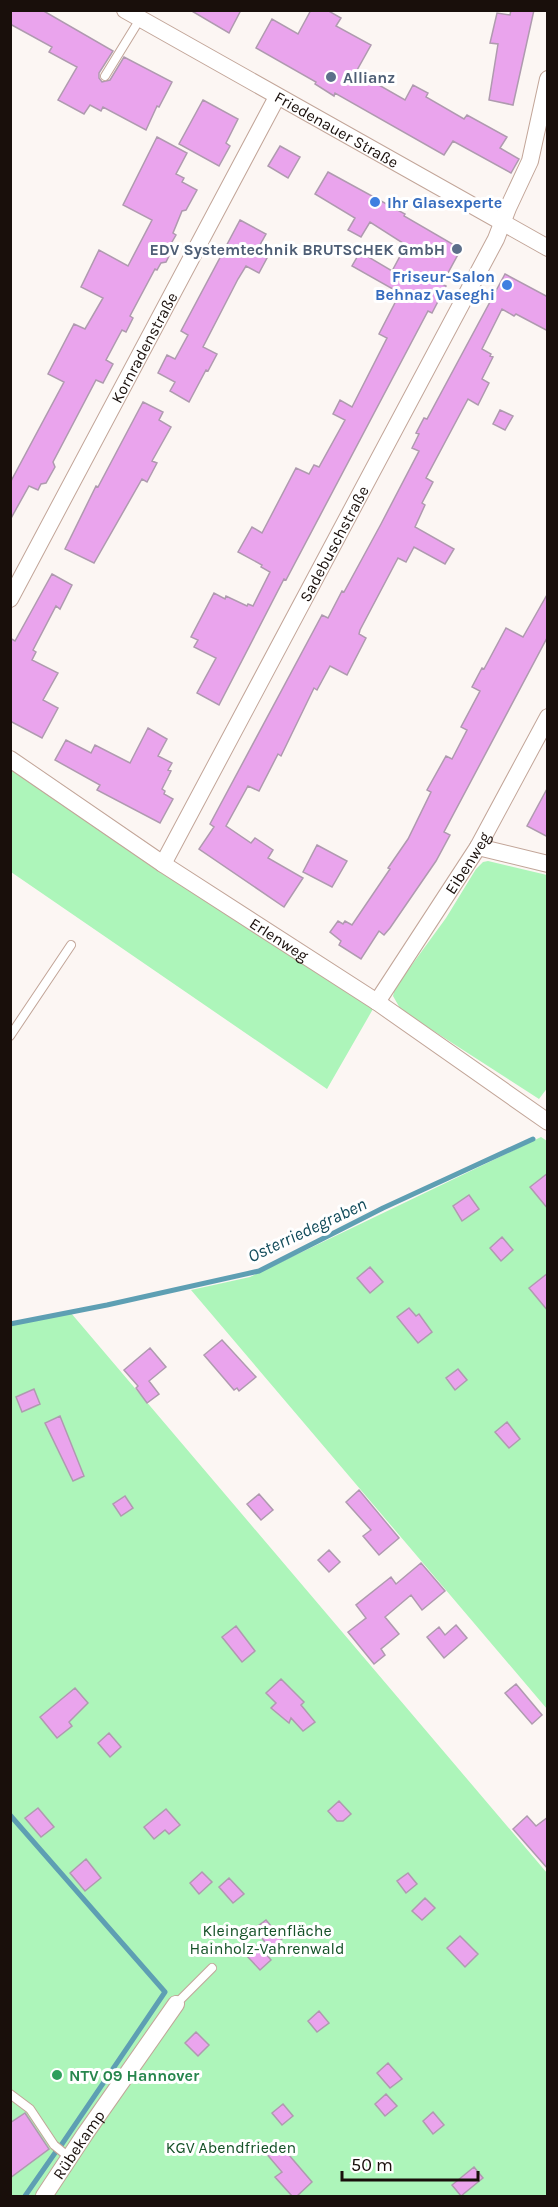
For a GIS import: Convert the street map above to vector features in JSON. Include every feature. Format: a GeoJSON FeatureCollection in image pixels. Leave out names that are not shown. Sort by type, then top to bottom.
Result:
{"type":"FeatureCollection","features":[{"type":"Feature","properties":{"kind":"street","name":"Friedenauer Straße"},"geometry":{"type":"LineString","coordinates":[[124,10],[548,248]]}},
{"type":"Feature","properties":{"kind":"street","name":"Sadebuschstraße"},"geometry":{"type":"LineString","coordinates":[[163,864],[496,239],[530,160],[548,79]]}},
{"type":"Feature","properties":{"kind":"street","name":"Kornradenstraße"},"geometry":{"type":"LineString","coordinates":[[10,599],[277,97]]}},
{"type":"Feature","properties":{"kind":"street","name":"Eibenweg"},"geometry":{"type":"LineString","coordinates":[[377,1002],[478,847],[548,717]]}},
{"type":"Feature","properties":{"kind":"street","name":"Erlenweg"},"geometry":{"type":"LineString","coordinates":[[10,759],[163,864],[377,1002],[548,1122]]}},
{"type":"Feature","properties":{"kind":"street"},"geometry":{"type":"LineString","coordinates":[[478,847],[548,864]]}},
{"type":"Feature","properties":{"kind":"street","name":"Rübekamp"},"geometry":{"type":"LineString","coordinates":[[44,2196],[176,2004]]}},
{"type":"Feature","properties":{"kind":"lane"},"geometry":{"type":"LineString","coordinates":[[105,76],[140,19]]}},
{"type":"Feature","properties":{"kind":"lane"},"geometry":{"type":"LineString","coordinates":[[10,1036],[70,945]]}},
{"type":"Feature","properties":{"kind":"lane"},"geometry":{"type":"LineString","coordinates":[[176,2004],[212,1968]]}},
{"type":"Feature","properties":{"kind":"lane"},"geometry":{"type":"LineString","coordinates":[[10,2094],[30,2109],[54,2145],[70,2157]]}},
{"type":"Feature","properties":{"kind":"green space"},"geometry":{"type":"Polygon","coordinates":[[[10,753],[377,1002],[327,1089],[11,872],[10,753]]]}},
{"type":"Feature","properties":{"kind":"green space"},"geometry":{"type":"Polygon","coordinates":[[[488,861],[547,875],[548,1087],[539,1099],[401,1010],[393,996],[395,988],[446,918],[476,869],[483,862],[488,861]]]}},
{"type":"Feature","properties":{"kind":"green space"},"geometry":{"type":"Polygon","coordinates":[[[541,1137],[547,1141],[547,1709],[191,1290],[250,1277],[541,1137]]]}},
{"type":"Feature","properties":{"kind":"green space","name":"Kleingartenfläche Hainholz-Vahrenwald"},"geometry":{"type":"Polygon","coordinates":[[[71,1313],[547,1873],[547,2196],[11,2196],[11,1322],[71,1313]]]}},
{"type":"Feature","properties":{"kind":"building"},"geometry":{"type":"Polygon","coordinates":[[[10,10],[42,10],[113,51],[99,73],[102,82],[110,80],[124,57],[172,82],[146,130],[103,107],[101,111],[90,105],[84,114],[58,100],[77,67],[49,52],[52,47],[10,24],[10,10]]]}},
{"type":"Feature","properties":{"kind":"building"},"geometry":{"type":"Polygon","coordinates":[[[190,10],[241,10],[229,33],[190,10]]]}},
{"type":"Feature","properties":{"kind":"building"},"geometry":{"type":"Polygon","coordinates":[[[311,10],[327,10],[341,18],[336,26],[371,45],[356,72],[405,100],[413,85],[428,93],[426,97],[464,119],[467,115],[507,137],[500,148],[519,159],[511,173],[453,141],[444,155],[335,93],[334,96],[315,84],[316,82],[256,48],[272,19],[298,34],[311,10]]]}},
{"type":"Feature","properties":{"kind":"building"},"geometry":{"type":"Polygon","coordinates":[[[511,10],[534,10],[513,105],[489,100],[498,44],[490,43],[497,13],[510,15],[511,10]]]}},
{"type":"Feature","properties":{"kind":"building"},"geometry":{"type":"Polygon","coordinates":[[[203,100],[238,119],[226,143],[230,146],[219,166],[179,144],[203,100]]]}},
{"type":"Feature","properties":{"kind":"building"},"geometry":{"type":"Polygon","coordinates":[[[157,137],[187,153],[176,174],[184,178],[182,182],[197,190],[186,210],[182,211],[173,233],[176,235],[172,242],[174,246],[166,262],[161,263],[157,270],[155,269],[130,316],[133,318],[126,332],[122,330],[106,360],[113,364],[103,383],[96,380],[53,462],[55,467],[46,483],[41,484],[38,490],[29,486],[10,520],[10,483],[64,382],[48,374],[74,324],[85,329],[103,298],[81,287],[99,250],[128,266],[152,220],[123,205],[157,137]]]}},
{"type":"Feature","properties":{"kind":"building"},"geometry":{"type":"Polygon","coordinates":[[[280,146],[300,157],[288,178],[268,166],[280,146]]]}},
{"type":"Feature","properties":{"kind":"building"},"geometry":{"type":"Polygon","coordinates":[[[328,172],[405,214],[404,216],[461,249],[442,284],[446,286],[432,313],[428,311],[219,705],[197,693],[216,658],[194,647],[198,640],[191,637],[214,593],[225,599],[226,596],[247,606],[248,604],[253,606],[270,572],[238,552],[252,527],[262,533],[296,468],[309,474],[314,465],[319,467],[345,420],[333,414],[340,400],[352,407],[387,338],[379,334],[400,293],[352,266],[360,252],[392,271],[406,245],[370,222],[361,237],[348,230],[355,218],[315,194],[328,172]]]}},
{"type":"Feature","properties":{"kind":"building"},"geometry":{"type":"Polygon","coordinates":[[[240,220],[266,234],[256,252],[267,258],[259,273],[246,266],[238,279],[203,347],[217,354],[189,402],[170,391],[175,382],[158,373],[167,355],[175,359],[188,335],[181,331],[240,220]]]}},
{"type":"Feature","properties":{"kind":"building"},"geometry":{"type":"Polygon","coordinates":[[[505,274],[548,297],[548,331],[502,309],[482,349],[493,357],[482,379],[489,383],[478,405],[468,399],[426,478],[433,482],[422,503],[425,505],[415,527],[454,549],[445,564],[414,547],[406,562],[398,558],[360,630],[359,634],[366,638],[347,675],[330,666],[317,690],[314,688],[281,756],[278,754],[259,791],[248,786],[226,826],[251,843],[255,838],[273,850],[268,858],[303,878],[284,907],[199,849],[214,827],[210,824],[322,615],[328,618],[381,524],[419,451],[412,448],[419,434],[416,433],[424,418],[427,419],[505,274]]]}},
{"type":"Feature","properties":{"kind":"building"},"geometry":{"type":"Polygon","coordinates":[[[143,402],[163,412],[159,420],[171,427],[152,461],[157,463],[147,482],[142,479],[94,563],[65,549],[96,486],[98,487],[143,402]]]}},
{"type":"Feature","properties":{"kind":"building"},"geometry":{"type":"Polygon","coordinates":[[[500,410],[513,416],[505,430],[493,424],[500,410]]]}},
{"type":"Feature","properties":{"kind":"building"},"geometry":{"type":"Polygon","coordinates":[[[52,574],[72,585],[60,609],[56,606],[33,650],[36,652],[32,660],[58,673],[43,700],[58,708],[42,738],[10,721],[10,638],[15,641],[52,574]]]}},
{"type":"Feature","properties":{"kind":"building"},"geometry":{"type":"Polygon","coordinates":[[[548,593],[548,636],[444,832],[450,835],[436,861],[390,928],[384,935],[379,931],[361,959],[339,945],[341,941],[330,932],[338,921],[343,924],[345,921],[352,925],[408,839],[431,792],[427,790],[446,756],[452,759],[467,730],[461,727],[480,691],[472,687],[506,628],[523,637],[548,593]]]}},
{"type":"Feature","properties":{"kind":"building"},"geometry":{"type":"Polygon","coordinates":[[[148,728],[167,739],[158,756],[172,763],[168,770],[171,771],[162,789],[165,791],[164,794],[173,799],[160,823],[97,790],[100,785],[55,760],[66,740],[91,753],[95,745],[130,763],[148,728]]]}},
{"type":"Feature","properties":{"kind":"building"},"geometry":{"type":"Polygon","coordinates":[[[548,787],[548,837],[527,826],[548,787]]]}},
{"type":"Feature","properties":{"kind":"building"},"geometry":{"type":"Polygon","coordinates":[[[317,845],[347,861],[332,887],[303,872],[317,845]]]}},
{"type":"Feature","properties":{"kind":"building"},"geometry":{"type":"Polygon","coordinates":[[[548,1173],[548,1209],[530,1187],[548,1173]]]}},
{"type":"Feature","properties":{"kind":"building"},"geometry":{"type":"Polygon","coordinates":[[[469,1195],[479,1209],[462,1221],[453,1206],[469,1195]]]}},
{"type":"Feature","properties":{"kind":"building"},"geometry":{"type":"Polygon","coordinates":[[[502,1237],[513,1250],[501,1261],[490,1248],[502,1237]]]}},
{"type":"Feature","properties":{"kind":"building"},"geometry":{"type":"Polygon","coordinates":[[[370,1267],[383,1282],[370,1293],[357,1278],[370,1267]]]}},
{"type":"Feature","properties":{"kind":"building"},"geometry":{"type":"Polygon","coordinates":[[[548,1273],[548,1311],[529,1288],[548,1273]]]}},
{"type":"Feature","properties":{"kind":"building"},"geometry":{"type":"Polygon","coordinates":[[[409,1308],[416,1316],[419,1314],[432,1332],[418,1343],[397,1317],[409,1308]]]}},
{"type":"Feature","properties":{"kind":"building"},"geometry":{"type":"Polygon","coordinates":[[[222,1340],[256,1377],[239,1391],[237,1388],[234,1390],[204,1355],[222,1340]]]}},
{"type":"Feature","properties":{"kind":"building"},"geometry":{"type":"Polygon","coordinates":[[[150,1348],[166,1367],[149,1381],[159,1394],[147,1403],[136,1388],[138,1386],[124,1370],[150,1348]]]}},
{"type":"Feature","properties":{"kind":"building"},"geometry":{"type":"Polygon","coordinates":[[[458,1369],[467,1380],[455,1390],[446,1378],[458,1369]]]}},
{"type":"Feature","properties":{"kind":"building"},"geometry":{"type":"Polygon","coordinates":[[[34,1389],[40,1404],[22,1412],[16,1397],[34,1389]]]}},
{"type":"Feature","properties":{"kind":"building"},"geometry":{"type":"Polygon","coordinates":[[[60,1416],[84,1476],[73,1481],[45,1423],[60,1416]]]}},
{"type":"Feature","properties":{"kind":"building"},"geometry":{"type":"Polygon","coordinates":[[[507,1422],[520,1439],[509,1448],[495,1432],[507,1422]]]}},
{"type":"Feature","properties":{"kind":"building"},"geometry":{"type":"Polygon","coordinates":[[[359,1490],[399,1538],[379,1555],[363,1536],[371,1530],[346,1502],[359,1490]]]}},
{"type":"Feature","properties":{"kind":"building"},"geometry":{"type":"Polygon","coordinates":[[[259,1494],[273,1510],[261,1520],[247,1504],[259,1494]]]}},
{"type":"Feature","properties":{"kind":"building"},"geometry":{"type":"Polygon","coordinates":[[[125,1496],[133,1508],[121,1516],[113,1504],[125,1496]]]}},
{"type":"Feature","properties":{"kind":"building"},"geometry":{"type":"Polygon","coordinates":[[[329,1550],[340,1562],[329,1572],[318,1560],[329,1550]]]}},
{"type":"Feature","properties":{"kind":"building"},"geometry":{"type":"Polygon","coordinates":[[[421,1563],[445,1591],[422,1610],[411,1595],[385,1617],[399,1634],[381,1649],[385,1655],[374,1664],[348,1632],[366,1618],[356,1605],[391,1577],[396,1584],[421,1563]]]}},
{"type":"Feature","properties":{"kind":"building"},"geometry":{"type":"Polygon","coordinates":[[[456,1625],[467,1638],[444,1658],[427,1637],[439,1627],[445,1635],[456,1625]]]}},
{"type":"Feature","properties":{"kind":"building"},"geometry":{"type":"Polygon","coordinates":[[[236,1626],[255,1651],[242,1662],[222,1637],[236,1626]]]}},
{"type":"Feature","properties":{"kind":"building"},"geometry":{"type":"Polygon","coordinates":[[[281,1679],[304,1702],[301,1705],[315,1722],[303,1731],[291,1718],[289,1723],[271,1708],[276,1703],[266,1693],[281,1679]]]}},
{"type":"Feature","properties":{"kind":"building"},"geometry":{"type":"Polygon","coordinates":[[[516,1684],[542,1715],[532,1724],[505,1693],[516,1684]]]}},
{"type":"Feature","properties":{"kind":"building"},"geometry":{"type":"Polygon","coordinates":[[[75,1688],[88,1703],[69,1722],[72,1726],[57,1738],[40,1717],[75,1688]]]}},
{"type":"Feature","properties":{"kind":"building"},"geometry":{"type":"Polygon","coordinates":[[[109,1733],[121,1747],[110,1757],[98,1743],[109,1733]]]}},
{"type":"Feature","properties":{"kind":"building"},"geometry":{"type":"Polygon","coordinates":[[[339,1801],[351,1814],[343,1821],[337,1821],[328,1811],[339,1801]]]}},
{"type":"Feature","properties":{"kind":"building"},"geometry":{"type":"Polygon","coordinates":[[[38,1808],[54,1827],[41,1837],[25,1818],[38,1808]]]}},
{"type":"Feature","properties":{"kind":"building"},"geometry":{"type":"Polygon","coordinates":[[[166,1809],[180,1825],[169,1834],[165,1830],[154,1839],[144,1827],[166,1809]]]}},
{"type":"Feature","properties":{"kind":"building"},"geometry":{"type":"Polygon","coordinates":[[[527,1816],[536,1826],[548,1817],[548,1869],[513,1829],[527,1816]]]}},
{"type":"Feature","properties":{"kind":"building"},"geometry":{"type":"Polygon","coordinates":[[[86,1859],[101,1878],[85,1891],[70,1873],[86,1859]]]}},
{"type":"Feature","properties":{"kind":"building"},"geometry":{"type":"Polygon","coordinates":[[[202,1872],[212,1882],[199,1894],[190,1883],[202,1872]]]}},
{"type":"Feature","properties":{"kind":"building"},"geometry":{"type":"Polygon","coordinates":[[[408,1873],[417,1884],[406,1893],[397,1881],[408,1873]]]}},
{"type":"Feature","properties":{"kind":"building"},"geometry":{"type":"Polygon","coordinates":[[[229,1878],[244,1894],[233,1903],[219,1887],[229,1878]]]}},
{"type":"Feature","properties":{"kind":"building"},"geometry":{"type":"Polygon","coordinates":[[[425,1898],[435,1908],[422,1920],[412,1911],[425,1898]]]}},
{"type":"Feature","properties":{"kind":"building"},"geometry":{"type":"Polygon","coordinates":[[[266,1920],[282,1939],[271,1949],[254,1929],[266,1920]]]}},
{"type":"Feature","properties":{"kind":"building"},"geometry":{"type":"Polygon","coordinates":[[[460,1936],[478,1954],[465,1967],[447,1948],[460,1936]]]}},
{"type":"Feature","properties":{"kind":"building"},"geometry":{"type":"Polygon","coordinates":[[[260,1947],[271,1960],[260,1970],[248,1957],[260,1947]]]}},
{"type":"Feature","properties":{"kind":"building"},"geometry":{"type":"Polygon","coordinates":[[[319,2011],[329,2023],[317,2032],[308,2021],[319,2011]]]}},
{"type":"Feature","properties":{"kind":"building"},"geometry":{"type":"Polygon","coordinates":[[[196,2032],[209,2045],[198,2056],[185,2043],[196,2032]]]}},
{"type":"Feature","properties":{"kind":"building"},"geometry":{"type":"Polygon","coordinates":[[[388,2063],[402,2079],[390,2088],[377,2073],[388,2063]]]}},
{"type":"Feature","properties":{"kind":"building"},"geometry":{"type":"Polygon","coordinates":[[[386,2094],[397,2106],[385,2116],[375,2104],[386,2094]]]}},
{"type":"Feature","properties":{"kind":"building"},"geometry":{"type":"Polygon","coordinates":[[[283,2104],[293,2116],[282,2125],[272,2113],[283,2104]]]}},
{"type":"Feature","properties":{"kind":"building"},"geometry":{"type":"Polygon","coordinates":[[[433,2112],[444,2125],[433,2134],[423,2121],[433,2112]]]}},
{"type":"Feature","properties":{"kind":"building"},"geometry":{"type":"Polygon","coordinates":[[[25,2113],[49,2149],[10,2178],[10,2123],[25,2113]]]}},
{"type":"Feature","properties":{"kind":"building"},"geometry":{"type":"Polygon","coordinates":[[[277,2141],[312,2182],[297,2196],[292,2196],[275,2177],[282,2172],[265,2152],[277,2141]]]}},
{"type":"Feature","properties":{"kind":"building"},"geometry":{"type":"Polygon","coordinates":[[[474,2167],[483,2178],[461,2196],[452,2185],[474,2167]]]}},
{"type":"Feature","properties":{"kind":"waterway","name":"Osterriedegraben"},"geometry":{"type":"LineString","coordinates":[[10,1324],[259,1271],[383,1208],[533,1139]]}},
{"type":"Feature","properties":{"kind":"waterway"},"geometry":{"type":"LineString","coordinates":[[10,1815],[165,1992],[62,2144]]}},
{"type":"Feature","properties":{"kind":"waterway"},"geometry":{"type":"LineString","coordinates":[[25,2196],[55,2153]]}},
{"type":"Feature","properties":{"kind":"place","name":"Allianz"},"geometry":{"type":"Point","coordinates":[331,77]}},
{"type":"Feature","properties":{"kind":"place","name":"Ihr Glasexperte"},"geometry":{"type":"Point","coordinates":[375,202]}},
{"type":"Feature","properties":{"kind":"place","name":"EDV Systemtechnik BRUTSCHEK GmbH"},"geometry":{"type":"Point","coordinates":[457,249]}},
{"type":"Feature","properties":{"kind":"place","name":"Friseur-Salon Behnaz Vaseghi"},"geometry":{"type":"Point","coordinates":[507,285]}},
{"type":"Feature","properties":{"kind":"place","name":"NTV 09 Hannover"},"geometry":{"type":"Point","coordinates":[57,2075]}},
{"type":"Feature","properties":{"kind":"park label","name":"KGV Abendfrieden"},"geometry":{"type":"Point","coordinates":[231,2147]}}]}
